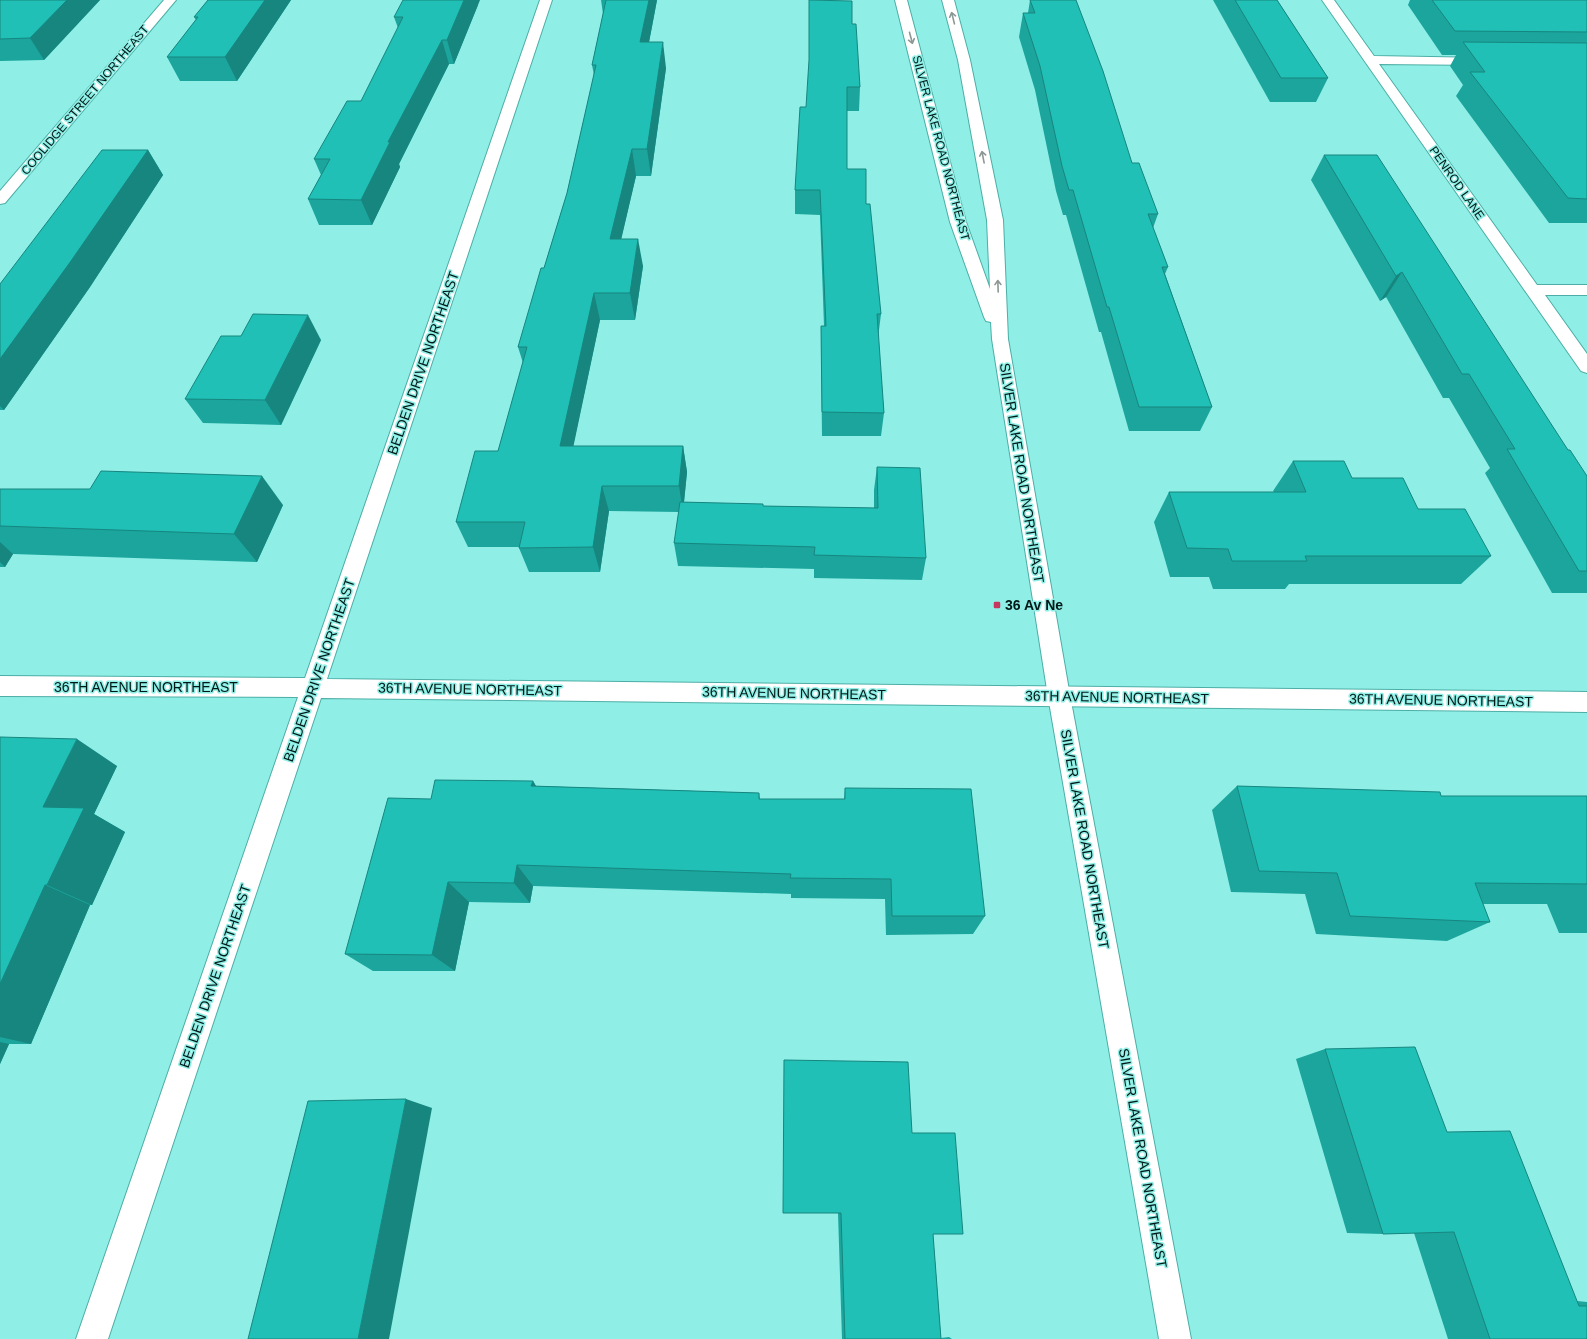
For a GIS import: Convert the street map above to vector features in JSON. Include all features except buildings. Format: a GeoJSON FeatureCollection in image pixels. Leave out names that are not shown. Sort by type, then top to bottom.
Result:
{"type":"FeatureCollection","features":[{"type":"Feature","properties":{"kind":"street","name":"COOLIDGE STREET NORTHEAST"},"geometry":{"type":"LineString","coordinates":[[0,200],[170,0]]}},
{"type":"Feature","properties":{"kind":"street","name":"BELDEN DRIVE NORTHEAST"},"geometry":{"type":"LineString","coordinates":[[92,1339],[546,0]]}},
{"type":"Feature","properties":{"kind":"street","name":"SILVER LAKE ROAD NORTHEAST"},"geometry":{"type":"LineString","coordinates":[[901,0],[958,222],[1000,339]]}},
{"type":"Feature","properties":{"kind":"street","name":"SILVER LAKE ROAD NORTHEAST"},"geometry":{"type":"LineString","coordinates":[[948,0],[964,60],[995,220],[1000,339],[1059,696],[1175,1339]]}},
{"type":"Feature","properties":{"kind":"street","name":"PENROD LANE"},"geometry":{"type":"LineString","coordinates":[[1328,0],[1587,367]]}},
{"type":"Feature","properties":{"kind":"street"},"geometry":{"type":"LineString","coordinates":[[1370,60],[1494,61]]}},
{"type":"Feature","properties":{"kind":"street"},"geometry":{"type":"LineString","coordinates":[[1533,290],[1587,290]]}},
{"type":"Feature","properties":{"kind":"street","name":"36TH AVENUE NORTHEAST"},"geometry":{"type":"LineString","coordinates":[[0,686],[1587,702]]}},
{"type":"Feature","properties":{"kind":"place","name":"36 Av Ne"},"geometry":{"type":"Point","coordinates":[997,605]}}]}
